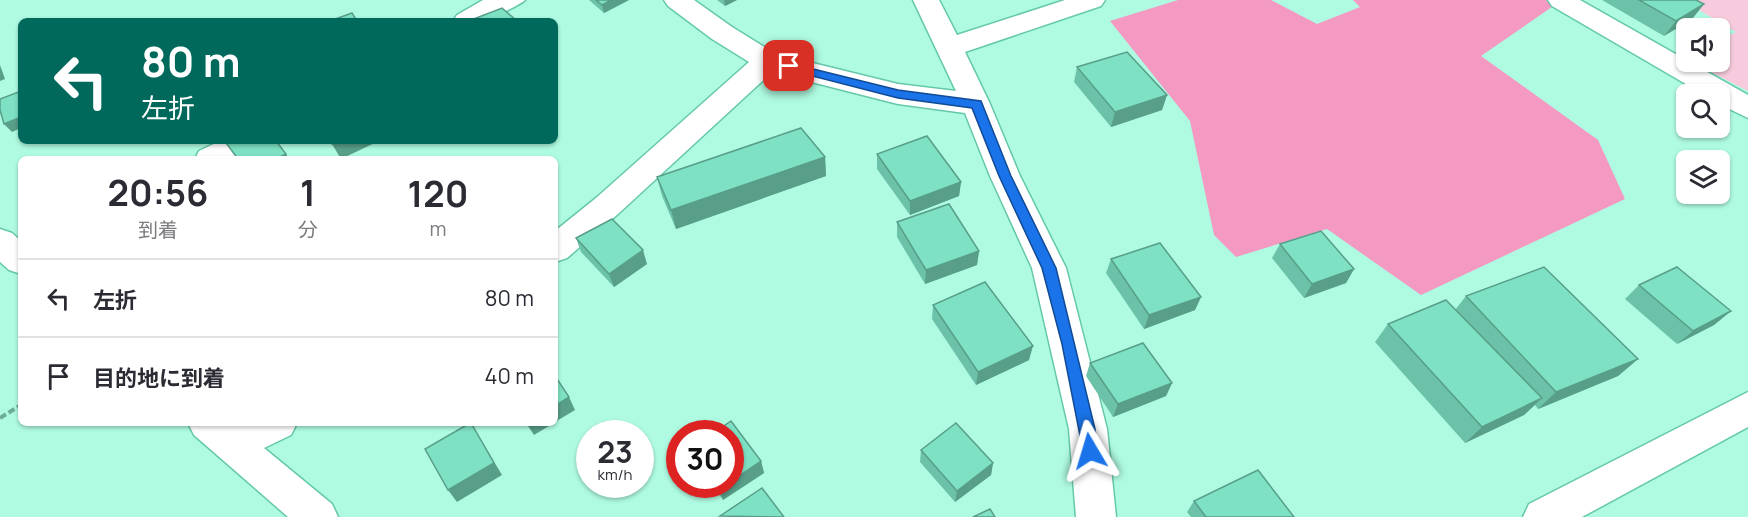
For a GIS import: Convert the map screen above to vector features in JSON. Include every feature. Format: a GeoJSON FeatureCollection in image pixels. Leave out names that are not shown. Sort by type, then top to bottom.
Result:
{"type":"FeatureCollection","features":[{"type":"Feature","properties":{"kind":"street"},"geometry":{"type":"LineString","coordinates":[[471,18],[489,7],[512,0]]}},
{"type":"Feature","properties":{"kind":"street"},"geometry":{"type":"LineString","coordinates":[[677,0],[722,33],[767,61],[898,94],[976,104]]}},
{"type":"Feature","properties":{"kind":"street"},"geometry":{"type":"LineString","coordinates":[[926,0],[950,47],[1005,176],[1049,268],[1088,429],[1096,517]]}},
{"type":"Feature","properties":{"kind":"street"},"geometry":{"type":"LineString","coordinates":[[950,47],[1092,0]]}},
{"type":"Feature","properties":{"kind":"street"},"geometry":{"type":"LineString","coordinates":[[1561,0],[1748,108]]}},
{"type":"Feature","properties":{"kind":"street"},"geometry":{"type":"LineString","coordinates":[[558,247],[607,206],[767,61]]}},
{"type":"Feature","properties":{"kind":"street"},"geometry":{"type":"LineString","coordinates":[[216,156],[240,144]]}},
{"type":"Feature","properties":{"kind":"street"},"geometry":{"type":"LineString","coordinates":[[1543,517],[1748,408]]}},
{"type":"Feature","properties":{"kind":"street"},"geometry":{"type":"LineString","coordinates":[[220,433],[261,426]]}},
{"type":"Feature","properties":{"kind":"street"},"geometry":{"type":"LineString","coordinates":[[220,433],[318,517]]}},
{"type":"Feature","properties":{"kind":"path"},"geometry":{"type":"LineString","coordinates":[[0,418],[18,407]]}},
{"type":"Feature","properties":{"kind":"shaded area"},"geometry":{"type":"Polygon","coordinates":[[[1178,0],[1271,0],[1317,24],[1360,7],[1353,0],[1562,0],[1481,56],[1598,140],[1625,199],[1421,295],[1327,229],[1236,257],[1214,235],[1190,121],[1110,21],[1178,0]]]}},
{"type":"Feature","properties":{"kind":"shaded area"},"geometry":{"type":"Polygon","coordinates":[[[1682,0],[1748,0],[1748,91],[1711,72],[1730,72],[1730,35],[1736,32],[1730,28],[1730,18],[1712,18],[1682,0]]]}},
{"type":"Feature","properties":{"kind":"building"},"geometry":{"type":"Polygon","coordinates":[[[596,0],[611,0],[602,5],[596,0]]]}},
{"type":"Feature","properties":{"kind":"building"},"geometry":{"type":"Polygon","coordinates":[[[1639,0],[1696,0],[1704,4],[1681,18],[1676,18],[1676,21],[1639,0]]]}},
{"type":"Feature","properties":{"kind":"building"},"geometry":{"type":"Polygon","coordinates":[[[502,8],[514,18],[476,18],[502,8]]]}},
{"type":"Feature","properties":{"kind":"building"},"geometry":{"type":"Polygon","coordinates":[[[352,13],[355,18],[338,18],[352,13]]]}},
{"type":"Feature","properties":{"kind":"building"},"geometry":{"type":"Polygon","coordinates":[[[1127,52],[1167,95],[1115,112],[1077,67],[1127,52]]]}},
{"type":"Feature","properties":{"kind":"building"},"geometry":{"type":"Polygon","coordinates":[[[18,92],[18,118],[4,124],[0,99],[18,92]]]}},
{"type":"Feature","properties":{"kind":"building"},"geometry":{"type":"Polygon","coordinates":[[[801,128],[825,157],[671,210],[657,177],[801,128]]]}},
{"type":"Feature","properties":{"kind":"building"},"geometry":{"type":"Polygon","coordinates":[[[927,136],[961,182],[910,201],[877,154],[927,136]]]}},
{"type":"Feature","properties":{"kind":"building"},"geometry":{"type":"Polygon","coordinates":[[[227,144],[278,144],[286,154],[282,156],[236,156],[227,144]]]}},
{"type":"Feature","properties":{"kind":"building"},"geometry":{"type":"Polygon","coordinates":[[[949,204],[979,251],[926,270],[897,222],[949,204]]]}},
{"type":"Feature","properties":{"kind":"building"},"geometry":{"type":"Polygon","coordinates":[[[612,219],[643,250],[609,274],[576,238],[612,219]]]}},
{"type":"Feature","properties":{"kind":"building"},"geometry":{"type":"Polygon","coordinates":[[[1321,231],[1354,269],[1312,284],[1280,244],[1321,231]]]}},
{"type":"Feature","properties":{"kind":"building"},"geometry":{"type":"Polygon","coordinates":[[[1160,243],[1201,297],[1149,315],[1111,259],[1160,243]]]}},
{"type":"Feature","properties":{"kind":"building"},"geometry":{"type":"Polygon","coordinates":[[[1544,267],[1638,359],[1556,392],[1466,296],[1544,267]]]}},
{"type":"Feature","properties":{"kind":"building"},"geometry":{"type":"Polygon","coordinates":[[[1677,267],[1731,311],[1693,331],[1639,285],[1677,267]]]}},
{"type":"Feature","properties":{"kind":"building"},"geometry":{"type":"Polygon","coordinates":[[[985,282],[1033,346],[978,372],[933,305],[985,282]]]}},
{"type":"Feature","properties":{"kind":"building"},"geometry":{"type":"Polygon","coordinates":[[[1446,300],[1542,398],[1482,427],[1388,324],[1446,300]]]}},
{"type":"Feature","properties":{"kind":"building"},"geometry":{"type":"Polygon","coordinates":[[[1143,343],[1172,383],[1118,404],[1090,363],[1143,343]]]}},
{"type":"Feature","properties":{"kind":"building"},"geometry":{"type":"Polygon","coordinates":[[[558,380],[569,397],[558,404],[558,380]]]}},
{"type":"Feature","properties":{"kind":"building"},"geometry":{"type":"Polygon","coordinates":[[[956,423],[993,463],[957,491],[921,450],[956,423]]]}},
{"type":"Feature","properties":{"kind":"building"},"geometry":{"type":"Polygon","coordinates":[[[465,426],[473,426],[494,463],[448,490],[425,449],[465,426]]]}},
{"type":"Feature","properties":{"kind":"building"},"geometry":{"type":"Polygon","coordinates":[[[744,438],[761,461],[744,473],[744,438]]]}},
{"type":"Feature","properties":{"kind":"building"},"geometry":{"type":"Polygon","coordinates":[[[1258,470],[1294,517],[1206,517],[1194,501],[1258,470]]]}},
{"type":"Feature","properties":{"kind":"building"},"geometry":{"type":"Polygon","coordinates":[[[762,488],[784,517],[720,516],[762,488]]]}},
{"type":"Feature","properties":{"kind":"building"},"geometry":{"type":"Polygon","coordinates":[[[990,509],[995,517],[973,517],[990,509]]]}},
{"type":"Feature","properties":{"kind":"route"},"geometry":{"type":"LineString","coordinates":[[789,66],[898,94],[976,104],[1005,176],[1049,268],[1069,344],[1088,429],[1090,451]]}}]}
